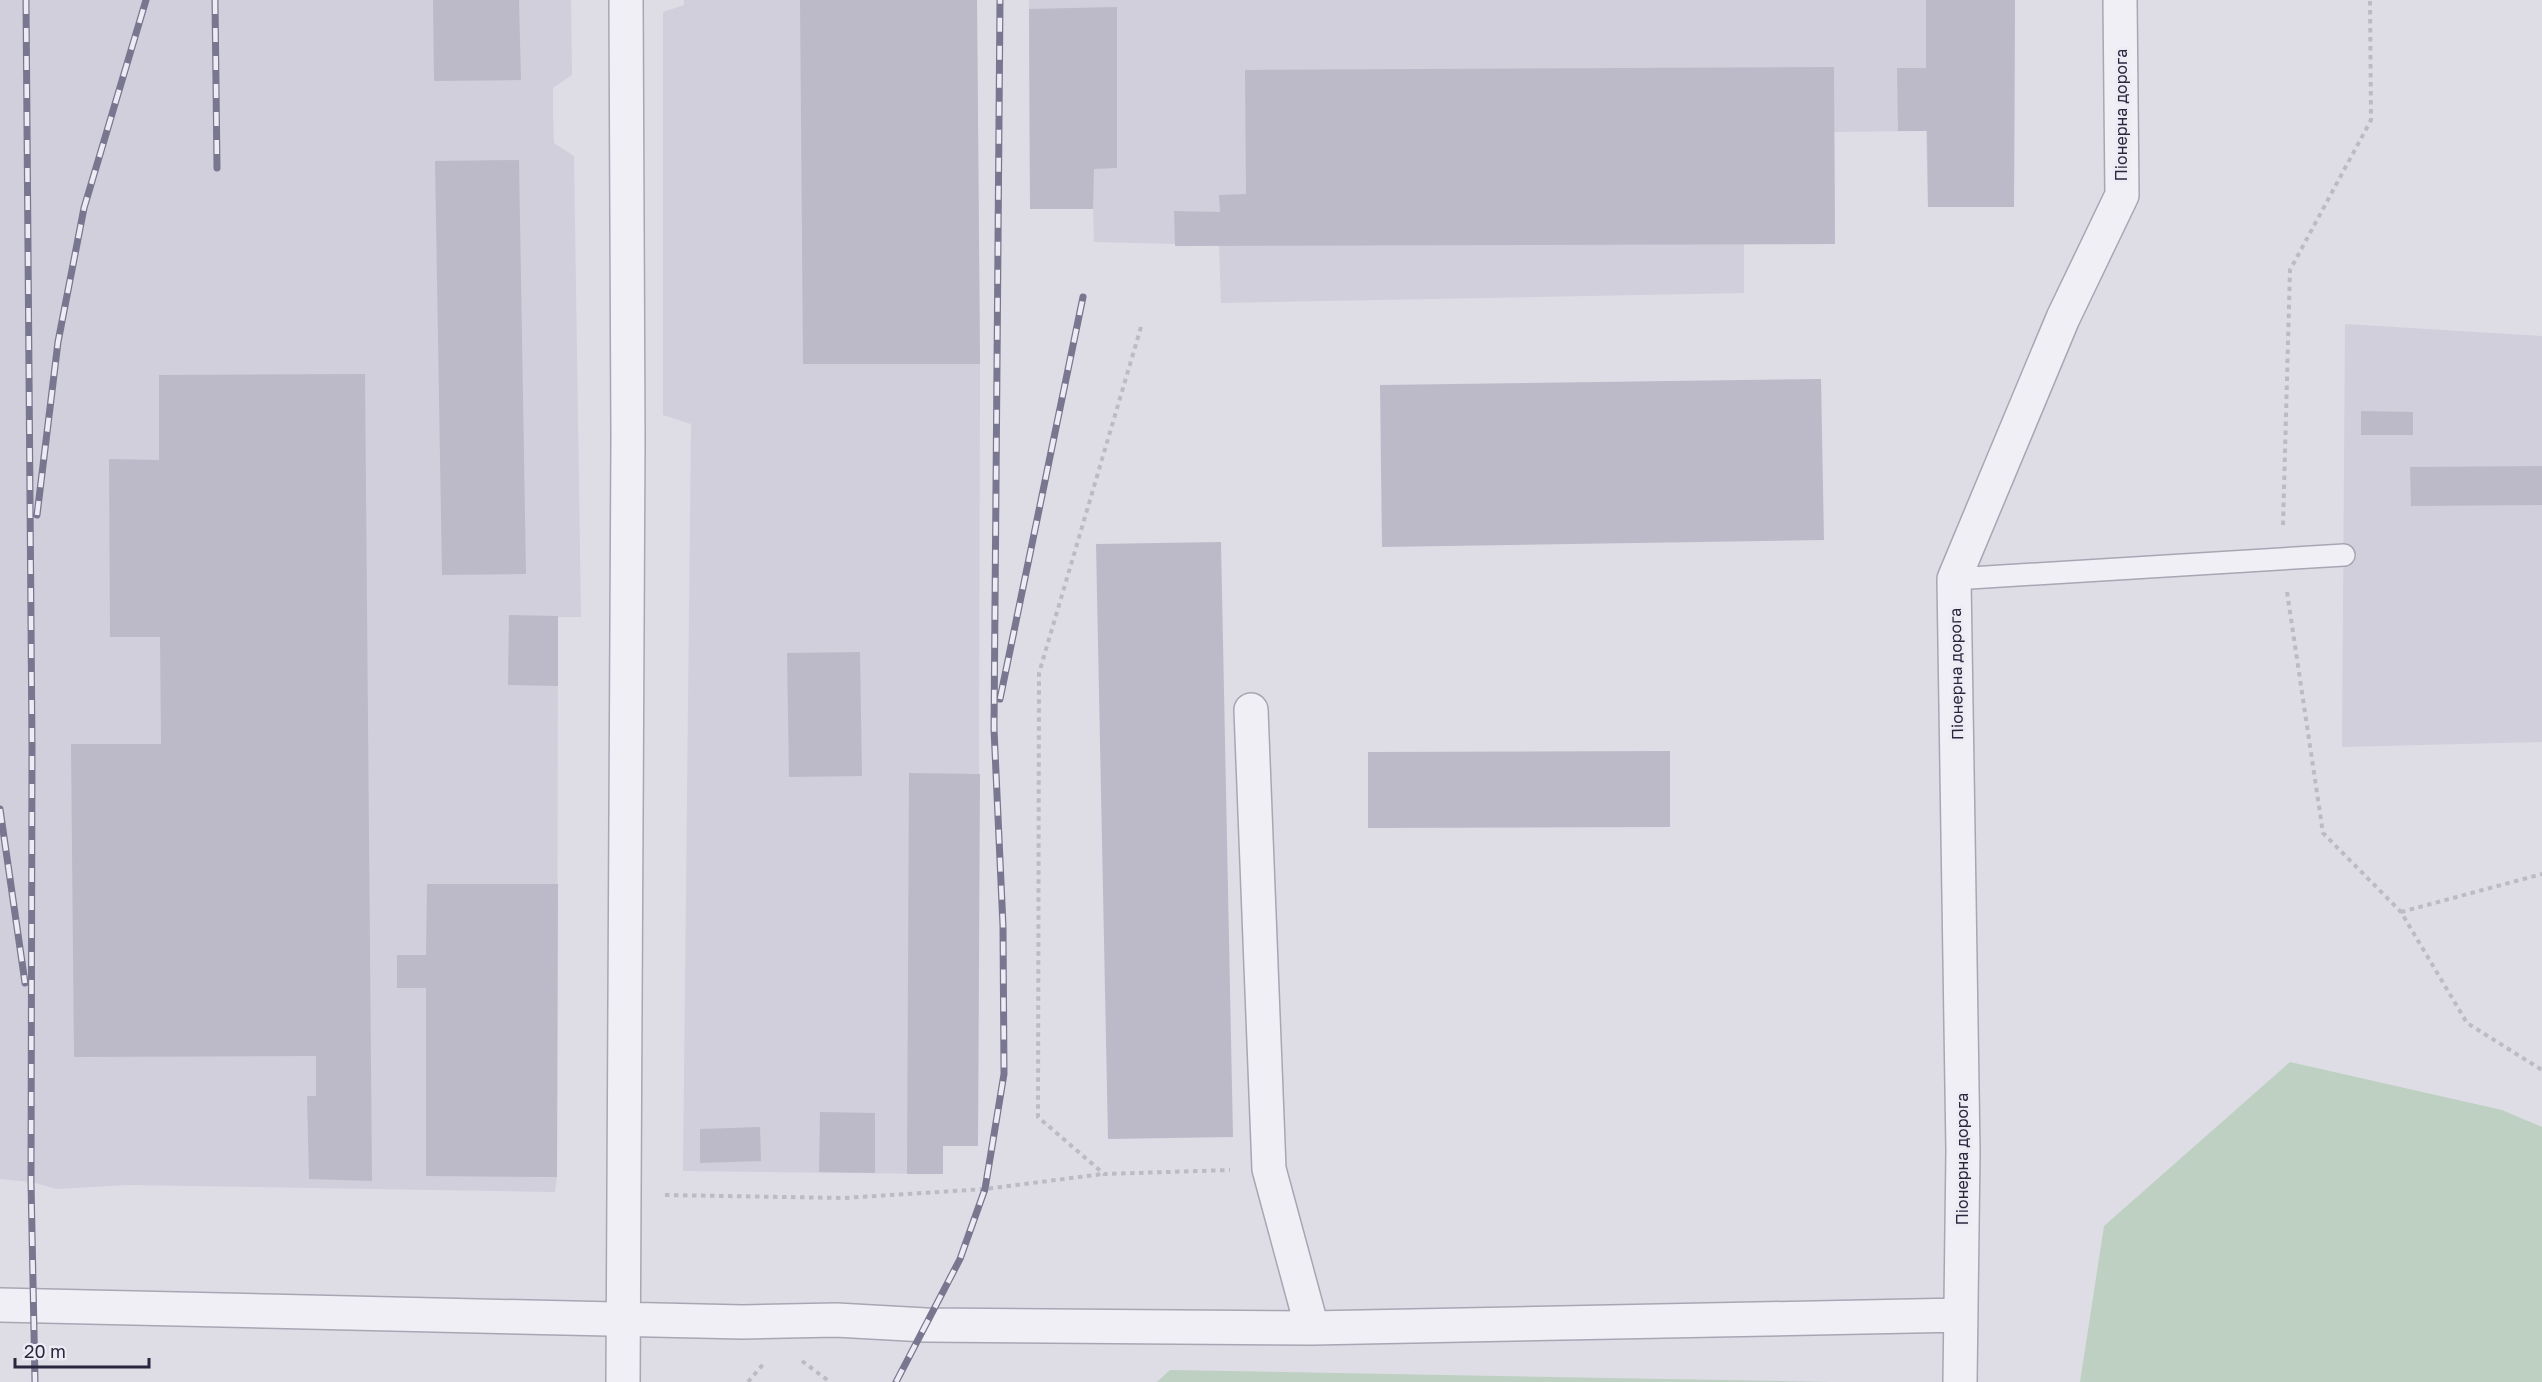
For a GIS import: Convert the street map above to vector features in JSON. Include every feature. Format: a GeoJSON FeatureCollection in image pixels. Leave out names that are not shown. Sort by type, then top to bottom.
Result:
{"type":"FeatureCollection","features":[{"type":"Feature","properties":{"kind":"street"},"geometry":{"type":"LineString","coordinates":[[623,1382],[628,463],[626,0]]}},
{"type":"Feature","properties":{"kind":"street","name":"Піонерна дорога"},"geometry":{"type":"LineString","coordinates":[[1960,1382],[1963,1151],[1954,579],[2063,318],[2122,195],[2121,0]]}},
{"type":"Feature","properties":{"kind":"street"},"geometry":{"type":"LineString","coordinates":[[1251,710],[1269,1169],[1312,1328]]}},
{"type":"Feature","properties":{"kind":"street"},"geometry":{"type":"LineString","coordinates":[[0,1305],[743,1322],[836,1320],[926,1325],[1312,1328],[1961,1315]]}},
{"type":"Feature","properties":{"kind":"lane"},"geometry":{"type":"LineString","coordinates":[[1954,579],[2344,555]]}},
{"type":"Feature","properties":{"kind":"path"},"geometry":{"type":"LineString","coordinates":[[2370,0],[2371,120],[2290,270],[2282,558],[2323,833],[2400,912],[2467,1023],[2542,1070]]}},
{"type":"Feature","properties":{"kind":"path"},"geometry":{"type":"LineString","coordinates":[[1104,1174],[1038,1117],[1039,673],[1141,327]]}},
{"type":"Feature","properties":{"kind":"path"},"geometry":{"type":"LineString","coordinates":[[2400,912],[2542,874]]}},
{"type":"Feature","properties":{"kind":"path"},"geometry":{"type":"LineString","coordinates":[[624,1194],[844,1198],[985,1189],[1104,1174],[1269,1169]]}},
{"type":"Feature","properties":{"kind":"path"},"geometry":{"type":"LineString","coordinates":[[926,1325],[960,1259],[985,1189]]}},
{"type":"Feature","properties":{"kind":"shaded area"},"geometry":{"type":"Polygon","coordinates":[[[0,0],[571,0],[572,75],[553,88],[553,115],[554,143],[574,156],[581,617],[558,617],[557,1177],[555,1192],[128,1185],[57,1189],[31,1182],[0,1179],[0,0]]]}},
{"type":"Feature","properties":{"kind":"shaded area"},"geometry":{"type":"Polygon","coordinates":[[[684,0],[977,0],[980,364],[978,1146],[943,1146],[943,1174],[683,1171],[691,424],[663,415],[663,12],[684,5],[684,0]]]}},
{"type":"Feature","properties":{"kind":"shaded area"},"geometry":{"type":"Polygon","coordinates":[[[1029,0],[2015,0],[2014,207],[1928,207],[1926,131],[1834,132],[1835,244],[1744,244],[1744,293],[1221,303],[1219,245],[1094,242],[1093,209],[1030,209],[1029,0]]]}},
{"type":"Feature","properties":{"kind":"shaded area"},"geometry":{"type":"Polygon","coordinates":[[[2345,324],[2542,336],[2542,742],[2342,747],[2345,324]]]}},
{"type":"Feature","properties":{"kind":"green space"},"geometry":{"type":"Polygon","coordinates":[[[2290,1062],[2502,1110],[2542,1127],[2542,1382],[2080,1382],[2104,1226],[2290,1062]]]}},
{"type":"Feature","properties":{"kind":"green space"},"geometry":{"type":"Polygon","coordinates":[[[1170,1370],[1832,1382],[1157,1382],[1170,1370]]]}},
{"type":"Feature","properties":{"kind":"building"},"geometry":{"type":"Polygon","coordinates":[[[433,0],[519,0],[521,80],[434,81],[433,0]]]}},
{"type":"Feature","properties":{"kind":"building"},"geometry":{"type":"Polygon","coordinates":[[[800,0],[977,0],[980,364],[803,364],[800,0]]]}},
{"type":"Feature","properties":{"kind":"building"},"geometry":{"type":"Polygon","coordinates":[[[1926,0],[2015,0],[2014,207],[1928,207],[1927,131],[1898,131],[1897,68],[1926,68],[1926,0]]]}},
{"type":"Feature","properties":{"kind":"building"},"geometry":{"type":"Polygon","coordinates":[[[1117,7],[1117,168],[1094,169],[1093,209],[1030,209],[1029,9],[1117,7]]]}},
{"type":"Feature","properties":{"kind":"building"},"geometry":{"type":"Polygon","coordinates":[[[1834,67],[1835,244],[1175,246],[1174,211],[1220,212],[1219,195],[1246,194],[1245,70],[1834,67]]]}},
{"type":"Feature","properties":{"kind":"building"},"geometry":{"type":"Polygon","coordinates":[[[519,160],[526,574],[442,575],[435,161],[519,160]]]}},
{"type":"Feature","properties":{"kind":"building"},"geometry":{"type":"Polygon","coordinates":[[[365,374],[372,1181],[309,1179],[307,1096],[316,1096],[316,1056],[74,1057],[71,744],[161,744],[160,637],[110,637],[109,459],[159,460],[159,375],[365,374]]]}},
{"type":"Feature","properties":{"kind":"building"},"geometry":{"type":"Polygon","coordinates":[[[1821,379],[1824,540],[1382,547],[1380,385],[1821,379]]]}},
{"type":"Feature","properties":{"kind":"building"},"geometry":{"type":"Polygon","coordinates":[[[2361,411],[2413,412],[2413,435],[2361,435],[2361,411]]]}},
{"type":"Feature","properties":{"kind":"building"},"geometry":{"type":"Polygon","coordinates":[[[2542,466],[2542,505],[2411,506],[2410,467],[2542,466]]]}},
{"type":"Feature","properties":{"kind":"building"},"geometry":{"type":"Polygon","coordinates":[[[1221,542],[1233,1137],[1108,1139],[1096,544],[1221,542]]]}},
{"type":"Feature","properties":{"kind":"building"},"geometry":{"type":"Polygon","coordinates":[[[509,615],[558,616],[558,686],[508,685],[509,615]]]}},
{"type":"Feature","properties":{"kind":"building"},"geometry":{"type":"Polygon","coordinates":[[[860,652],[862,776],[789,777],[787,653],[860,652]]]}},
{"type":"Feature","properties":{"kind":"building"},"geometry":{"type":"Polygon","coordinates":[[[1670,751],[1670,827],[1368,828],[1368,752],[1670,751]]]}},
{"type":"Feature","properties":{"kind":"building"},"geometry":{"type":"Polygon","coordinates":[[[909,773],[980,774],[978,1146],[943,1146],[943,1174],[907,1174],[909,773]]]}},
{"type":"Feature","properties":{"kind":"building"},"geometry":{"type":"Polygon","coordinates":[[[427,884],[558,884],[557,1177],[426,1176],[426,988],[397,988],[397,955],[426,955],[427,884]]]}},
{"type":"Feature","properties":{"kind":"building"},"geometry":{"type":"Polygon","coordinates":[[[820,1112],[875,1113],[875,1173],[819,1172],[820,1112]]]}},
{"type":"Feature","properties":{"kind":"building"},"geometry":{"type":"Polygon","coordinates":[[[760,1127],[761,1161],[700,1163],[700,1129],[760,1127]]]}},
{"type":"Feature","properties":{"kind":"railway"},"geometry":{"type":"LineString","coordinates":[[26,0],[32,746],[31,1182],[35,1382]]}},
{"type":"Feature","properties":{"kind":"railway"},"geometry":{"type":"LineString","coordinates":[[37,515],[58,342],[84,208],[146,0]]}},
{"type":"Feature","properties":{"kind":"railway"},"geometry":{"type":"LineString","coordinates":[[215,0],[217,168]]}},
{"type":"Feature","properties":{"kind":"railway"},"geometry":{"type":"LineString","coordinates":[[896,1382],[960,1259],[985,1189],[1004,1074],[1003,926],[994,729],[1000,0]]}},
{"type":"Feature","properties":{"kind":"railway"},"geometry":{"type":"LineString","coordinates":[[1000,699],[1083,297]]}},
{"type":"Feature","properties":{"kind":"railway"},"geometry":{"type":"LineString","coordinates":[[0,809],[25,983]]}}]}
